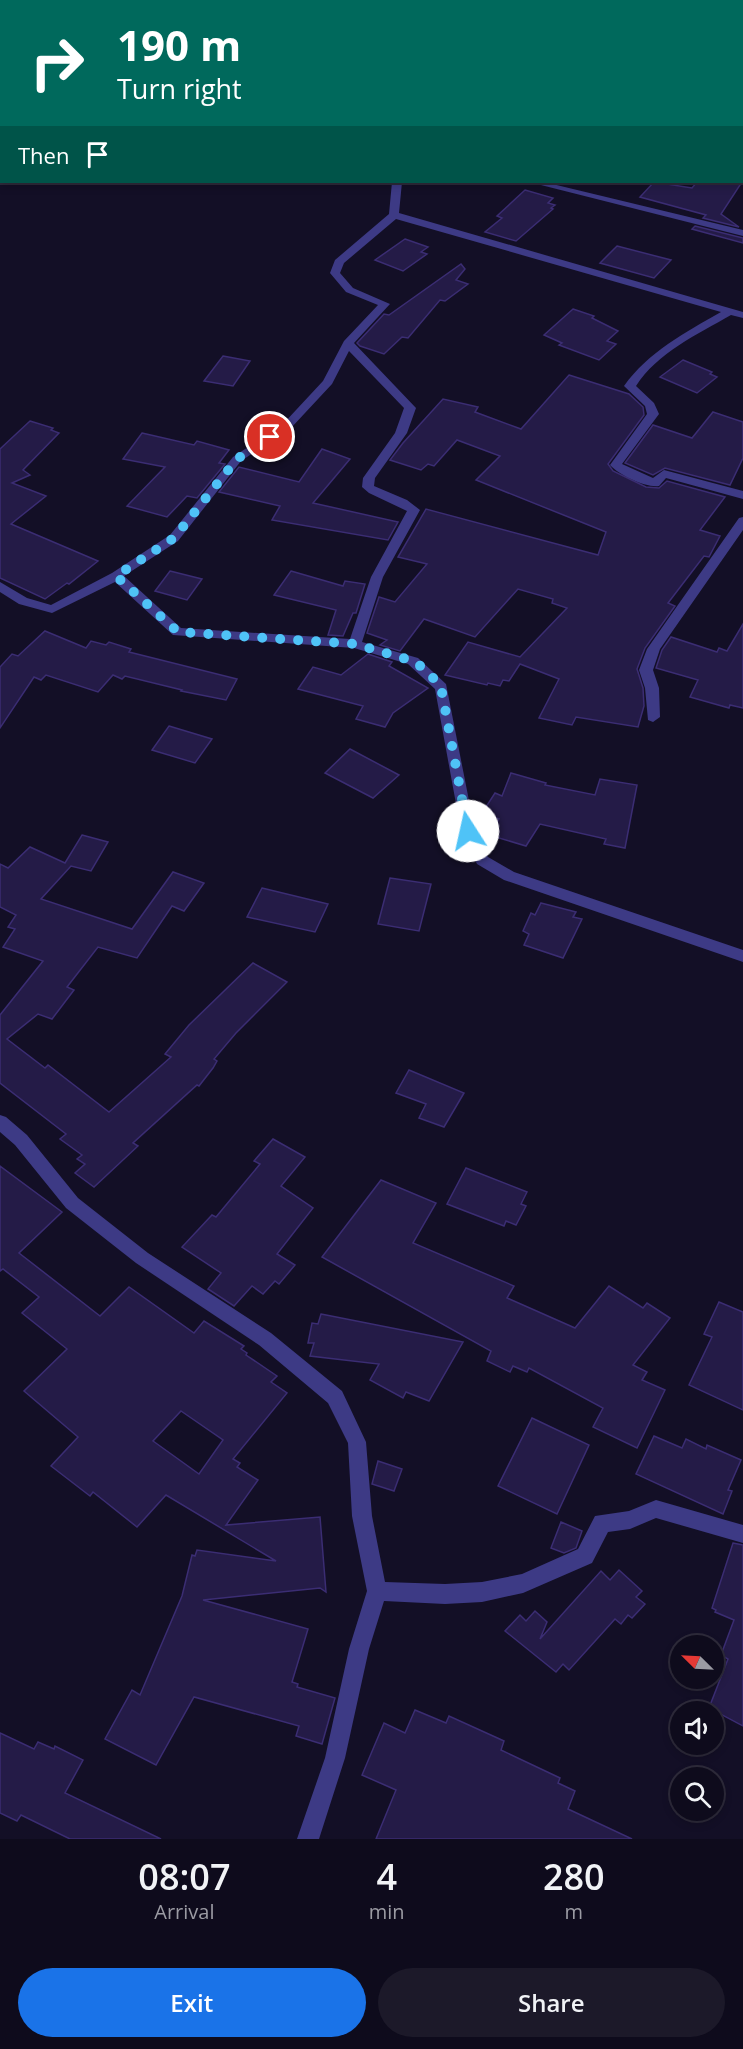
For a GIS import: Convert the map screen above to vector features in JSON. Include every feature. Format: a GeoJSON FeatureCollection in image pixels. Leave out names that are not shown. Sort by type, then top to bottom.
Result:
{"type":"FeatureCollection","features":[{"type":"Feature","properties":{"kind":"street"},"geometry":{"type":"LineString","coordinates":[[0,586],[23,601],[52,609],[116,576],[174,538],[237,459],[287,426],[328,382],[348,343],[385,304],[351,291],[339,283],[334,273],[339,262],[394,215],[397,183]]}},
{"type":"Feature","properties":{"kind":"street"},"geometry":{"type":"LineString","coordinates":[[538,183],[743,233]]}},
{"type":"Feature","properties":{"kind":"street"},"geometry":{"type":"LineString","coordinates":[[394,215],[743,315]]}},
{"type":"Feature","properties":{"kind":"street"},"geometry":{"type":"LineString","coordinates":[[730,311],[679,342],[635,376],[630,386],[649,402],[653,408],[653,414],[616,465],[622,470],[655,483],[664,474],[743,495]]}},
{"type":"Feature","properties":{"kind":"street"},"geometry":{"type":"LineString","coordinates":[[348,343],[410,408],[401,433],[369,478],[368,487],[377,494],[403,501],[414,510],[377,577],[355,644]]}},
{"type":"Feature","properties":{"kind":"street"},"geometry":{"type":"LineString","coordinates":[[653,717],[652,687],[646,670],[654,649],[743,521]]}},
{"type":"Feature","properties":{"kind":"street"},"geometry":{"type":"LineString","coordinates":[[116,576],[178,632],[355,644],[413,661],[426,670],[441,687],[468,831],[482,860],[509,876],[743,956]]}},
{"type":"Feature","properties":{"kind":"street"},"geometry":{"type":"LineString","coordinates":[[0,1122],[21,1140],[72,1203],[142,1258],[265,1339],[335,1397],[357,1442],[362,1516],[377,1591],[359,1649],[335,1758],[308,1839]]}},
{"type":"Feature","properties":{"kind":"street"},"geometry":{"type":"LineString","coordinates":[[377,1591],[482,1592],[524,1583],[585,1556],[602,1523],[630,1520],[656,1509],[743,1534]]}},
{"type":"Feature","properties":{"kind":"building"},"geometry":{"type":"Polygon","coordinates":[[[653,183],[692,188],[696,183],[741,183],[721,214],[739,227],[703,218],[706,215],[640,197],[653,183]]]}},
{"type":"Feature","properties":{"kind":"building"},"geometry":{"type":"Polygon","coordinates":[[[525,190],[553,198],[548,203],[555,205],[551,208],[553,209],[516,241],[485,232],[502,218],[497,216],[525,190]]]}},
{"type":"Feature","properties":{"kind":"building"},"geometry":{"type":"Polygon","coordinates":[[[695,226],[743,238],[743,243],[692,229],[695,226]]]}},
{"type":"Feature","properties":{"kind":"building"},"geometry":{"type":"Polygon","coordinates":[[[405,239],[428,247],[421,252],[427,254],[403,271],[375,260],[405,239]]]}},
{"type":"Feature","properties":{"kind":"building"},"geometry":{"type":"Polygon","coordinates":[[[617,246],[671,260],[654,278],[600,263],[617,246]]]}},
{"type":"Feature","properties":{"kind":"building"},"geometry":{"type":"Polygon","coordinates":[[[461,264],[465,269],[456,280],[468,284],[445,301],[440,300],[408,338],[402,337],[384,354],[357,343],[384,314],[389,315],[461,264]]]}},
{"type":"Feature","properties":{"kind":"building"},"geometry":{"type":"Polygon","coordinates":[[[573,309],[594,316],[592,318],[618,331],[607,341],[616,344],[599,360],[559,345],[562,343],[544,335],[573,309]]]}},
{"type":"Feature","properties":{"kind":"building"},"geometry":{"type":"Polygon","coordinates":[[[223,356],[250,361],[233,386],[204,381],[223,356]]]}},
{"type":"Feature","properties":{"kind":"building"},"geometry":{"type":"Polygon","coordinates":[[[683,360],[712,372],[710,374],[717,377],[697,393],[660,377],[683,360]]]}},
{"type":"Feature","properties":{"kind":"building"},"geometry":{"type":"Polygon","coordinates":[[[569,375],[629,394],[643,407],[644,415],[608,464],[613,471],[646,487],[659,488],[667,481],[725,497],[700,530],[720,536],[709,557],[704,556],[668,603],[675,606],[645,648],[637,669],[643,688],[644,706],[638,727],[576,717],[572,725],[539,718],[559,679],[520,664],[509,681],[503,680],[500,686],[445,675],[468,642],[520,657],[567,608],[552,603],[553,599],[518,589],[475,637],[424,619],[400,651],[380,645],[387,640],[367,633],[379,597],[395,602],[427,564],[398,557],[426,509],[598,555],[606,532],[476,480],[500,456],[457,440],[434,466],[428,464],[421,470],[390,460],[443,399],[478,407],[475,412],[521,429],[569,375]]]}},
{"type":"Feature","properties":{"kind":"building"},"geometry":{"type":"Polygon","coordinates":[[[713,412],[743,422],[743,458],[730,485],[665,468],[653,475],[625,463],[653,425],[692,438],[713,412]]]}},
{"type":"Feature","properties":{"kind":"building"},"geometry":{"type":"Polygon","coordinates":[[[30,421],[53,428],[51,430],[59,433],[23,470],[30,475],[12,483],[46,496],[11,524],[98,561],[45,599],[0,578],[0,449],[30,421]]]}},
{"type":"Feature","properties":{"kind":"building"},"geometry":{"type":"Polygon","coordinates":[[[142,433],[194,445],[197,441],[229,450],[219,463],[225,464],[197,498],[187,496],[167,517],[127,506],[165,467],[123,459],[142,433]]]}},
{"type":"Feature","properties":{"kind":"building"},"geometry":{"type":"Polygon","coordinates":[[[322,449],[350,459],[313,503],[398,522],[388,540],[272,520],[280,506],[219,492],[239,467],[299,482],[322,449]]]}},
{"type":"Feature","properties":{"kind":"building"},"geometry":{"type":"Polygon","coordinates":[[[170,571],[202,579],[187,600],[155,591],[170,571]]]}},
{"type":"Feature","properties":{"kind":"building"},"geometry":{"type":"Polygon","coordinates":[[[291,571],[343,586],[345,581],[365,584],[356,613],[353,613],[343,636],[328,635],[336,610],[274,595],[291,571]]]}},
{"type":"Feature","properties":{"kind":"building"},"geometry":{"type":"Polygon","coordinates":[[[743,624],[743,708],[730,705],[729,708],[690,697],[698,680],[656,668],[662,650],[671,637],[717,652],[719,648],[727,651],[743,624]]]}},
{"type":"Feature","properties":{"kind":"building"},"geometry":{"type":"Polygon","coordinates":[[[45,631],[86,648],[91,641],[106,645],[109,642],[131,649],[129,652],[237,679],[226,700],[125,676],[122,679],[113,675],[98,692],[46,675],[41,680],[34,677],[0,728],[0,667],[12,654],[18,656],[45,631]]]}},
{"type":"Feature","properties":{"kind":"building"},"geometry":{"type":"Polygon","coordinates":[[[368,654],[392,662],[389,666],[428,688],[393,713],[385,727],[356,719],[363,706],[298,689],[313,667],[341,675],[368,654]]]}},
{"type":"Feature","properties":{"kind":"building"},"geometry":{"type":"Polygon","coordinates":[[[169,726],[212,739],[195,763],[152,750],[169,726]]]}},
{"type":"Feature","properties":{"kind":"building"},"geometry":{"type":"Polygon","coordinates":[[[350,749],[399,775],[373,798],[325,773],[350,749]]]}},
{"type":"Feature","properties":{"kind":"building"},"geometry":{"type":"Polygon","coordinates":[[[511,773],[546,783],[545,785],[595,795],[600,779],[637,785],[625,848],[604,844],[606,839],[540,824],[526,846],[489,835],[499,819],[482,813],[495,793],[502,796],[511,773]]]}},
{"type":"Feature","properties":{"kind":"building"},"geometry":{"type":"Polygon","coordinates":[[[82,835],[108,842],[91,871],[71,866],[41,899],[132,929],[173,872],[204,883],[184,911],[172,906],[137,958],[98,947],[67,987],[74,990],[52,1019],[38,1014],[7,1039],[45,1068],[48,1065],[109,1112],[171,1057],[165,1054],[189,1025],[253,963],[287,982],[236,1033],[214,1059],[217,1061],[199,1086],[197,1085],[133,1143],[138,1146],[94,1187],[75,1173],[85,1164],[77,1159],[82,1155],[60,1139],[66,1134],[0,1083],[0,1015],[43,961],[3,947],[15,929],[8,927],[16,915],[0,907],[0,864],[8,868],[30,847],[65,863],[82,835]]]}},
{"type":"Feature","properties":{"kind":"building"},"geometry":{"type":"Polygon","coordinates":[[[390,878],[431,884],[419,931],[378,924],[390,878]]]}},
{"type":"Feature","properties":{"kind":"building"},"geometry":{"type":"Polygon","coordinates":[[[262,888],[328,904],[315,932],[247,917],[262,888]]]}},
{"type":"Feature","properties":{"kind":"building"},"geometry":{"type":"Polygon","coordinates":[[[541,903],[576,912],[573,917],[582,919],[563,958],[524,945],[529,934],[523,931],[531,913],[535,915],[541,903]]]}},
{"type":"Feature","properties":{"kind":"building"},"geometry":{"type":"Polygon","coordinates":[[[409,1070],[464,1093],[444,1127],[419,1118],[426,1104],[396,1093],[409,1070]]]}},
{"type":"Feature","properties":{"kind":"building"},"geometry":{"type":"Polygon","coordinates":[[[273,1139],[305,1157],[281,1186],[313,1208],[277,1254],[295,1265],[279,1284],[275,1281],[263,1294],[252,1286],[234,1306],[208,1289],[221,1273],[182,1247],[212,1215],[216,1217],[260,1164],[254,1161],[273,1139]]]}},
{"type":"Feature","properties":{"kind":"building"},"geometry":{"type":"Polygon","coordinates":[[[0,1166],[62,1212],[19,1253],[100,1316],[129,1287],[194,1333],[204,1321],[244,1346],[241,1349],[247,1353],[246,1355],[277,1376],[271,1382],[287,1393],[233,1459],[240,1463],[237,1467],[258,1480],[226,1525],[320,1517],[326,1592],[320,1588],[203,1600],[308,1629],[292,1682],[298,1684],[297,1687],[335,1698],[322,1744],[296,1736],[299,1726],[194,1697],[156,1765],[105,1739],[132,1690],[140,1695],[182,1596],[192,1555],[195,1556],[197,1550],[276,1561],[166,1495],[137,1527],[93,1492],[90,1496],[51,1466],[78,1437],[24,1391],[67,1349],[22,1313],[39,1297],[3,1269],[0,1271],[0,1166]],[[181,1411],[153,1441],[199,1474],[223,1440],[181,1411]]]}},
{"type":"Feature","properties":{"kind":"building"},"geometry":{"type":"Polygon","coordinates":[[[466,1168],[527,1192],[521,1204],[526,1206],[516,1225],[506,1221],[504,1226],[447,1204],[466,1168]]]}},
{"type":"Feature","properties":{"kind":"building"},"geometry":{"type":"Polygon","coordinates":[[[381,1180],[436,1203],[413,1243],[514,1286],[507,1298],[575,1328],[609,1286],[643,1308],[647,1303],[670,1318],[633,1365],[647,1372],[642,1380],[665,1390],[637,1448],[593,1427],[603,1408],[529,1368],[527,1372],[513,1366],[510,1372],[487,1361],[491,1351],[322,1257],[381,1180]]]}},
{"type":"Feature","properties":{"kind":"building"},"geometry":{"type":"Polygon","coordinates":[[[719,1302],[743,1312],[743,1410],[689,1385],[712,1337],[704,1334],[719,1302]]]}},
{"type":"Feature","properties":{"kind":"building"},"geometry":{"type":"Polygon","coordinates":[[[321,1314],[463,1342],[429,1401],[406,1392],[403,1398],[370,1380],[379,1364],[310,1356],[314,1343],[308,1343],[312,1323],[318,1324],[321,1314]]]}},
{"type":"Feature","properties":{"kind":"building"},"geometry":{"type":"Polygon","coordinates":[[[532,1418],[589,1445],[557,1514],[498,1486],[532,1418]]]}},
{"type":"Feature","properties":{"kind":"building"},"geometry":{"type":"Polygon","coordinates":[[[654,1436],[682,1448],[686,1439],[706,1449],[707,1445],[741,1460],[728,1490],[732,1491],[723,1514],[636,1474],[654,1436]]]}},
{"type":"Feature","properties":{"kind":"building"},"geometry":{"type":"Polygon","coordinates":[[[378,1461],[402,1469],[394,1491],[372,1484],[378,1461]]]}},
{"type":"Feature","properties":{"kind":"building"},"geometry":{"type":"Polygon","coordinates":[[[561,1522],[582,1531],[576,1548],[564,1553],[551,1548],[561,1522]]]}},
{"type":"Feature","properties":{"kind":"building"},"geometry":{"type":"Polygon","coordinates":[[[733,1543],[743,1545],[743,1726],[724,1716],[724,1701],[712,1701],[716,1689],[724,1689],[724,1669],[728,1659],[724,1657],[724,1647],[734,1620],[715,1612],[716,1610],[712,1608],[733,1543]]]}},
{"type":"Feature","properties":{"kind":"building"},"geometry":{"type":"Polygon","coordinates":[[[619,1570],[642,1591],[636,1597],[645,1604],[632,1618],[628,1615],[621,1624],[615,1619],[569,1670],[563,1664],[556,1672],[505,1631],[520,1615],[526,1621],[535,1611],[547,1622],[540,1639],[601,1571],[610,1580],[619,1570]]]}},
{"type":"Feature","properties":{"kind":"building"},"geometry":{"type":"Polygon","coordinates":[[[415,1710],[446,1723],[449,1716],[504,1741],[501,1750],[560,1778],[558,1783],[575,1791],[568,1809],[632,1839],[376,1839],[396,1790],[362,1775],[384,1723],[405,1733],[415,1710]]]}},
{"type":"Feature","properties":{"kind":"building"},"geometry":{"type":"Polygon","coordinates":[[[0,1733],[34,1749],[38,1742],[54,1749],[55,1746],[83,1760],[65,1793],[161,1839],[70,1839],[21,1815],[17,1821],[0,1813],[0,1733]]]}},
{"type":"Feature","properties":{"kind":"route"},"geometry":{"type":"LineString","coordinates":[[270,437],[237,459],[174,538],[116,576],[178,632],[355,644],[413,661],[426,670],[441,687],[468,831]]}}]}
